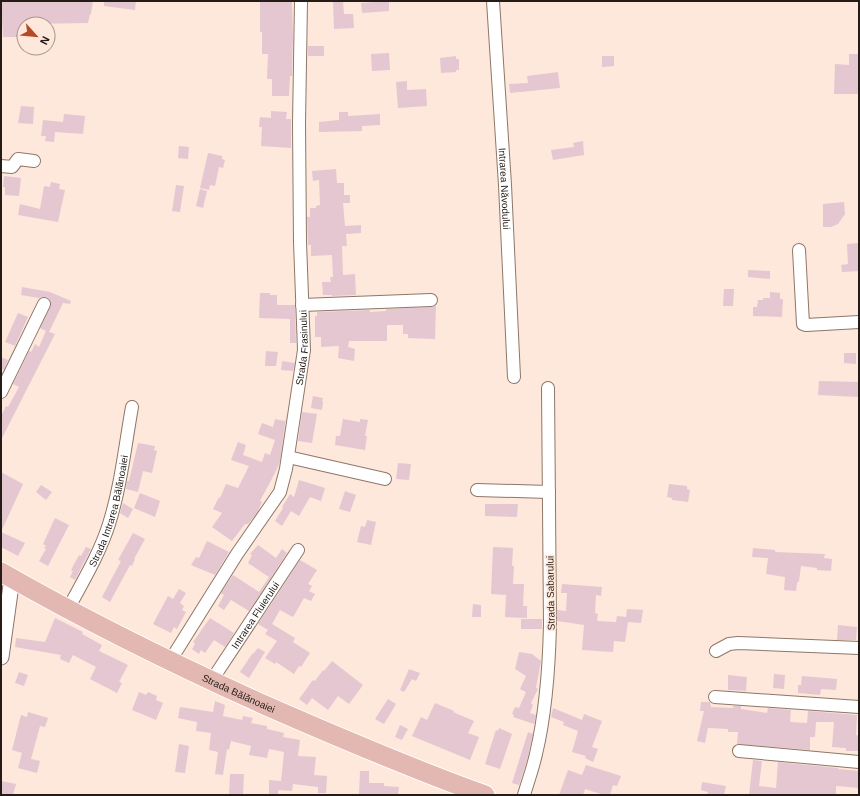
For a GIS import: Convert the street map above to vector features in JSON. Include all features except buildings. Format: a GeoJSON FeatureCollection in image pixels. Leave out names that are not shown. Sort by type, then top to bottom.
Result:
{"type":"FeatureCollection","features":[{"type":"Feature","properties":{"kind":"main road","name":"Strada Bălănoaiei"},"geometry":{"type":"LineString","coordinates":[[6,575],[68,609],[170,661],[348,741],[446,781],[485,795]]}},
{"type":"Feature","properties":{"kind":"street","name":"Strada Frasinului"},"geometry":{"type":"LineString","coordinates":[[170,661],[237,554],[280,492],[283,483],[304,350],[300,242],[300,1]]}},
{"type":"Feature","properties":{"kind":"street","name":"Intrarea Năvodului"},"geometry":{"type":"LineString","coordinates":[[493,1],[505,185],[514,376]]}},
{"type":"Feature","properties":{"kind":"street"},"geometry":{"type":"LineString","coordinates":[[1,166],[12,167],[18,159],[34,161]]}},
{"type":"Feature","properties":{"kind":"street"},"geometry":{"type":"LineString","coordinates":[[799,250],[803,324],[859,322]]}},
{"type":"Feature","properties":{"kind":"street"},"geometry":{"type":"LineString","coordinates":[[302,305],[431,300]]}},
{"type":"Feature","properties":{"kind":"street"},"geometry":{"type":"LineString","coordinates":[[1,392],[44,304]]}},
{"type":"Feature","properties":{"kind":"street","name":"Strada Sabarului"},"geometry":{"type":"LineString","coordinates":[[524,795],[536,754],[547,687],[550,626],[548,388]]}},
{"type":"Feature","properties":{"kind":"street","name":"Strada Intrarea Bălănoaiei"},"geometry":{"type":"LineString","coordinates":[[68,609],[102,543],[109,524],[118,486],[132,407]]}},
{"type":"Feature","properties":{"kind":"street"},"geometry":{"type":"LineString","coordinates":[[288,457],[385,479]]}},
{"type":"Feature","properties":{"kind":"street"},"geometry":{"type":"LineString","coordinates":[[477,490],[549,492]]}},
{"type":"Feature","properties":{"kind":"street","name":"Intrarea Fluierului"},"geometry":{"type":"LineString","coordinates":[[212,680],[298,550]]}},
{"type":"Feature","properties":{"kind":"street"},"geometry":{"type":"LineString","coordinates":[[1,657],[6,575]]}},
{"type":"Feature","properties":{"kind":"street"},"geometry":{"type":"LineString","coordinates":[[716,651],[730,644],[738,643],[859,648]]}},
{"type":"Feature","properties":{"kind":"street"},"geometry":{"type":"LineString","coordinates":[[715,698],[859,707]]}},
{"type":"Feature","properties":{"kind":"street"},"geometry":{"type":"LineString","coordinates":[[739,751],[859,762]]}}]}
